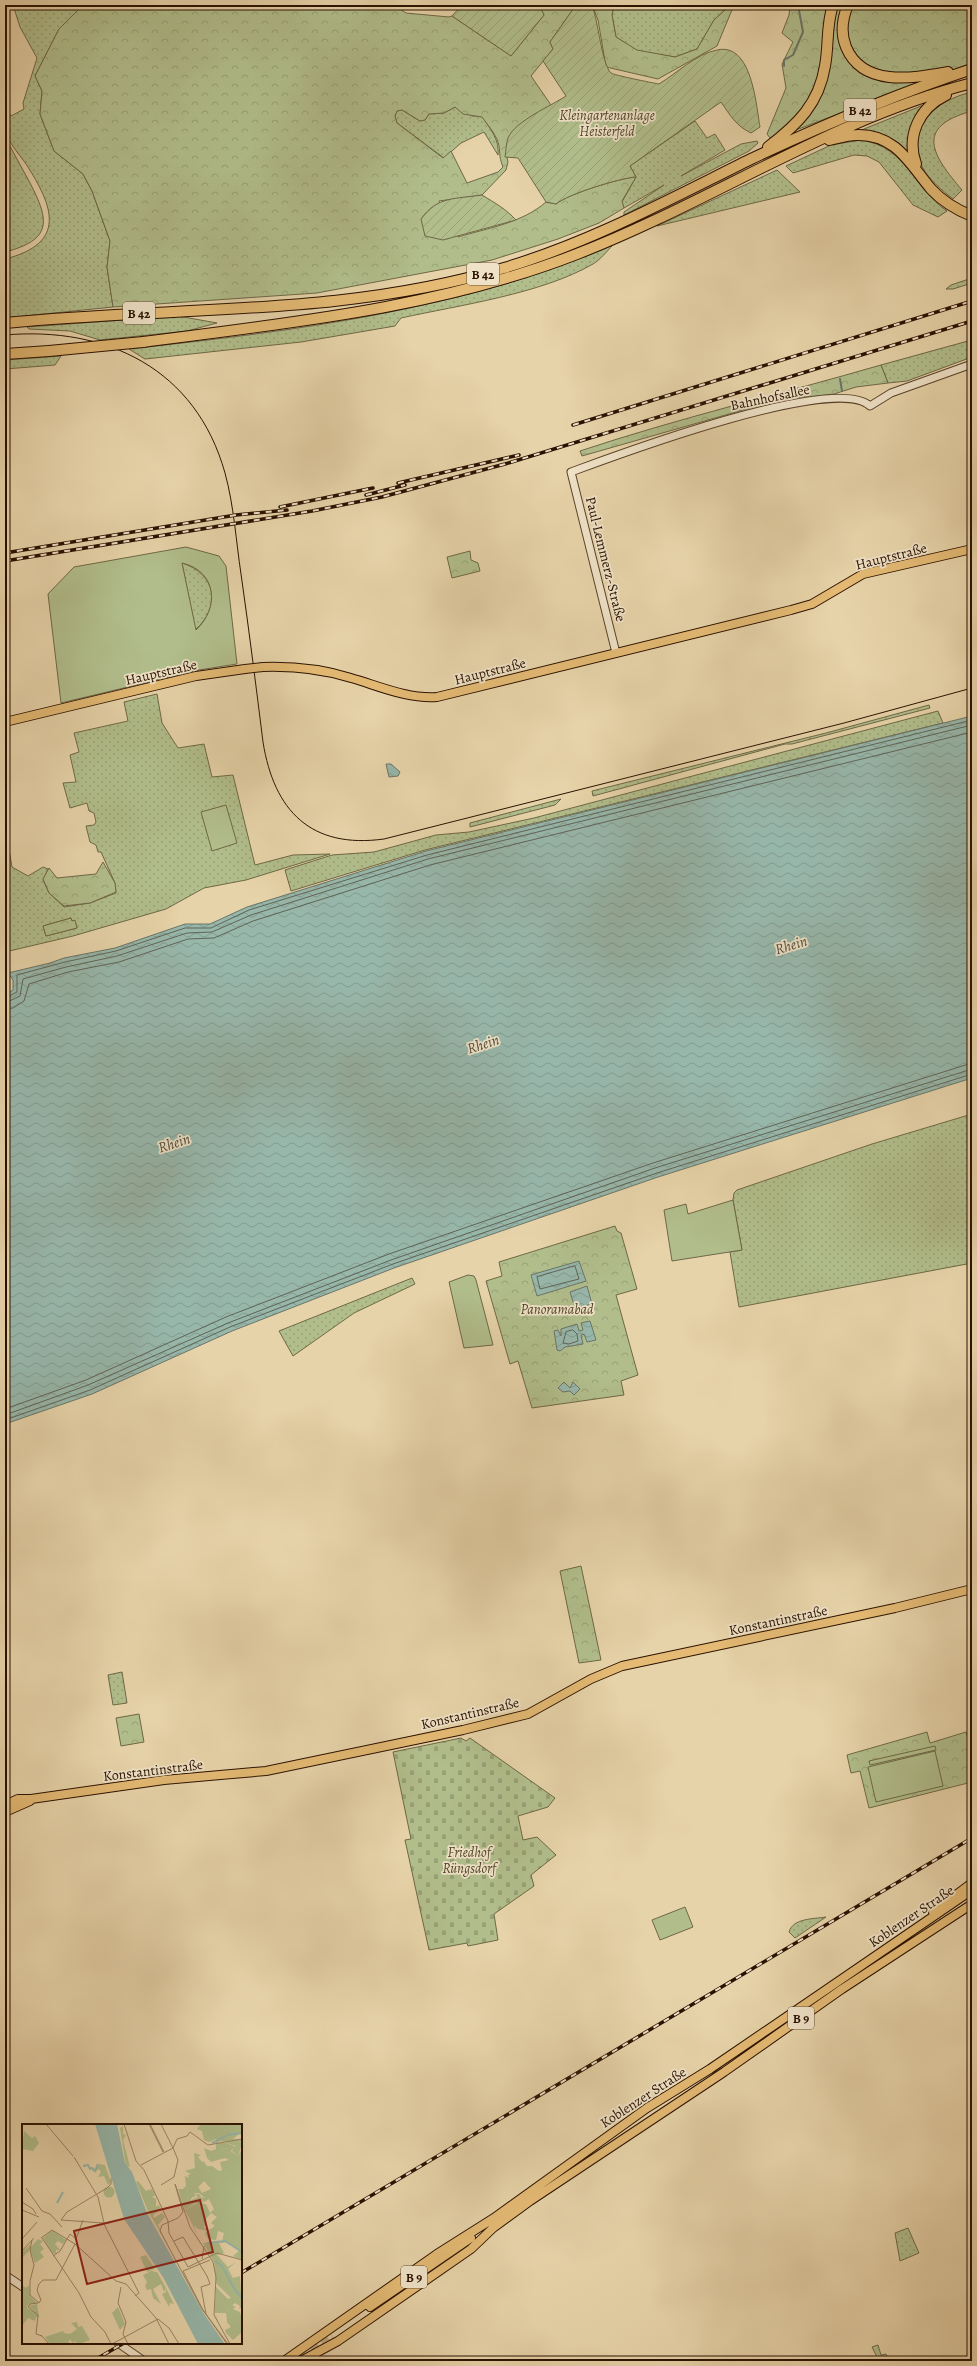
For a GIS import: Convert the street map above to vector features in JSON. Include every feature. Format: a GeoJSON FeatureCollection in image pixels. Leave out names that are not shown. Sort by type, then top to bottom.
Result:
{"type":"FeatureCollection","features":[{"type":"Feature","properties":{"kind":"highway","name":"B 42"},"geometry":{"type":"LineString","coordinates":[[750,160],[793,128],[808,110],[819,90],[825,66],[828,21],[833,5]]}},
{"type":"Feature","properties":{"kind":"highway","name":"B 42"},"geometry":{"type":"LineString","coordinates":[[848,5],[842,22],[843,38],[852,58],[865,69],[886,77],[904,78],[972,68]]}},
{"type":"Feature","properties":{"kind":"highway","name":"B 42"},"geometry":{"type":"LineString","coordinates":[[5,323],[316,303],[403,291],[478,275],[526,261],[579,242],[653,208],[750,160],[860,110],[972,68]]}},
{"type":"Feature","properties":{"kind":"highway","name":"B 42"},"geometry":{"type":"LineString","coordinates":[[5,354],[143,342],[281,324],[408,303],[493,282],[549,264],[618,237],[809,144],[905,104],[969,84]]}},
{"type":"Feature","properties":{"kind":"highway"},"geometry":{"type":"LineString","coordinates":[[918,170],[912,144],[915,128],[921,116],[940,98],[969,84]]}},
{"type":"Feature","properties":{"kind":"highway"},"geometry":{"type":"LineString","coordinates":[[809,144],[856,134],[882,140],[900,151],[939,196],[952,207],[972,216]]}},
{"type":"Feature","properties":{"kind":"main road","name":"Hauptstraße"},"geometry":{"type":"LineString","coordinates":[[5,722],[196,676],[263,667],[287,666],[320,671],[413,696],[425,698],[440,697],[791,610],[812,604],[863,574],[972,549]]}},
{"type":"Feature","properties":{"kind":"main road","name":"Konstantinstraße"},"geometry":{"type":"LineString","coordinates":[[5,1805],[18,1799],[31,1799],[144,1782],[266,1771],[463,1730],[528,1714],[591,1679],[622,1666],[895,1608],[972,1589]]}},
{"type":"Feature","properties":{"kind":"main road"},"geometry":{"type":"LineString","coordinates":[[5,1812],[31,1799]]}},
{"type":"Feature","properties":{"kind":"main road"},"geometry":{"type":"LineString","coordinates":[[910,1932],[941,1904],[972,1883]]}},
{"type":"Feature","properties":{"kind":"main road","name":"Koblenzer Straße"},"geometry":{"type":"LineString","coordinates":[[333,2335],[461,2245],[488,2225],[494,2218],[647,2108],[710,2069],[972,1890]]}},
{"type":"Feature","properties":{"kind":"main road","name":"Koblenzer Straße"},"geometry":{"type":"LineString","coordinates":[[333,2335],[493,2228],[643,2124],[724,2072],[842,1989],[972,1904]]}},
{"type":"Feature","properties":{"kind":"main road"},"geometry":{"type":"LineString","coordinates":[[948,1920],[972,1911]]}},
{"type":"Feature","properties":{"kind":"main road"},"geometry":{"type":"LineString","coordinates":[[284,2361],[318,2337],[333,2335]]}},
{"type":"Feature","properties":{"kind":"main road"},"geometry":{"type":"LineString","coordinates":[[301,2361],[325,2349],[333,2335]]}},
{"type":"Feature","properties":{"kind":"main road"},"geometry":{"type":"LineString","coordinates":[[318,2337],[327,2341],[325,2349]]}},
{"type":"Feature","properties":{"kind":"street","name":"Bahnhofsallee"},"geometry":{"type":"LineString","coordinates":[[571,472],[670,436],[752,412],[808,400],[858,398],[870,406],[891,393],[972,364]]}},
{"type":"Feature","properties":{"kind":"street","name":"Paul-Lemmerz-Straße"},"geometry":{"type":"LineString","coordinates":[[571,472],[616,653]]}},
{"type":"Feature","properties":{"kind":"street"},"geometry":{"type":"LineString","coordinates":[[5,2275],[22,2286]]}},
{"type":"Feature","properties":{"kind":"street"},"geometry":{"type":"LineString","coordinates":[[119,2344],[139,2360]]}},
{"type":"Feature","properties":{"kind":"green space"},"geometry":{"type":"Polygon","coordinates":[[[13,5],[83,5],[59,29],[35,76],[42,91],[40,114],[54,151],[83,174],[92,191],[110,241],[107,267],[113,307],[5,318],[5,259],[25,252],[39,243],[46,233],[49,221],[48,208],[43,194],[26,164],[11,143],[5,130],[5,108],[11,116],[24,109],[23,103],[37,58],[20,27],[13,5]]]}},
{"type":"Feature","properties":{"kind":"green space"},"geometry":{"type":"Polygon","coordinates":[[[83,5],[394,5],[406,13],[452,16],[511,56],[544,15],[539,5],[576,5],[550,42],[553,49],[531,76],[551,105],[522,123],[506,153],[508,162],[506,170],[482,195],[439,201],[458,237],[493,228],[516,220],[537,209],[546,202],[556,204],[562,200],[594,187],[618,180],[636,177],[622,201],[624,208],[599,223],[558,239],[492,260],[317,293],[113,307],[107,267],[110,241],[92,191],[83,174],[54,151],[40,114],[42,91],[35,76],[59,29],[83,5]],[[455,107],[444,113],[429,114],[425,120],[420,121],[402,110],[397,111],[395,116],[397,123],[443,158],[451,151],[467,183],[498,172],[503,167],[497,139],[482,117],[463,114],[455,107]]]}},
{"type":"Feature","properties":{"kind":"green space"},"geometry":{"type":"Polygon","coordinates":[[[462,5],[539,5],[544,15],[511,56],[452,16],[462,5]]]}},
{"type":"Feature","properties":{"kind":"green space","name":"Kleingartenanlage Heisterfeld"},"geometry":{"type":"Polygon","coordinates":[[[576,5],[592,5],[605,61],[613,74],[659,84],[702,55],[717,50],[729,50],[738,56],[745,65],[750,77],[757,105],[760,127],[751,133],[741,127],[721,102],[630,166],[636,177],[618,180],[594,187],[562,200],[556,204],[546,202],[518,158],[505,157],[506,145],[512,132],[525,120],[566,96],[543,61],[553,49],[550,42],[576,5]]]}},
{"type":"Feature","properties":{"kind":"green space"},"geometry":{"type":"Polygon","coordinates":[[[592,5],[614,5],[612,15],[616,37],[637,50],[675,57],[697,49],[714,20],[725,10],[727,5],[734,5],[717,46],[658,79],[606,67],[598,20],[592,5]]]}},
{"type":"Feature","properties":{"kind":"green space"},"geometry":{"type":"Polygon","coordinates":[[[614,5],[727,5],[725,10],[714,20],[697,49],[675,57],[637,51],[616,37],[612,15],[614,5]]]}},
{"type":"Feature","properties":{"kind":"green space"},"geometry":{"type":"Polygon","coordinates":[[[790,5],[972,5],[972,63],[796,130],[782,131],[770,138],[767,134],[786,88],[782,64],[793,42],[782,33],[789,15],[790,5]]]}},
{"type":"Feature","properties":{"kind":"green space"},"geometry":{"type":"Polygon","coordinates":[[[972,92],[972,111],[953,118],[941,125],[935,134],[934,144],[937,154],[943,166],[962,190],[953,199],[936,185],[926,173],[918,154],[917,140],[920,128],[926,118],[935,109],[959,96],[972,92]]]}},
{"type":"Feature","properties":{"kind":"green space"},"geometry":{"type":"Polygon","coordinates":[[[926,104],[910,155],[900,144],[888,137],[874,132],[859,131],[926,104]]]}},
{"type":"Feature","properties":{"kind":"green space"},"geometry":{"type":"Polygon","coordinates":[[[455,107],[472,116],[482,116],[496,139],[498,155],[484,132],[461,143],[444,158],[397,123],[395,116],[397,111],[402,110],[420,121],[425,120],[429,114],[444,113],[455,107]]]}},
{"type":"Feature","properties":{"kind":"green space"},"geometry":{"type":"Polygon","coordinates":[[[695,121],[707,138],[715,134],[725,150],[681,176],[741,144],[757,141],[758,143],[749,151],[624,215],[624,212],[664,185],[624,208],[622,202],[636,177],[630,166],[695,121]]]}},
{"type":"Feature","properties":{"kind":"green space"},"geometry":{"type":"Polygon","coordinates":[[[5,137],[37,196],[43,218],[43,227],[39,235],[32,242],[5,252],[5,137]]]}},
{"type":"Feature","properties":{"kind":"green space"},"geometry":{"type":"Polygon","coordinates":[[[861,140],[877,144],[899,159],[935,202],[947,211],[938,217],[913,205],[879,162],[867,156],[854,155],[793,173],[786,166],[831,145],[861,140]]]}},
{"type":"Feature","properties":{"kind":"green space"},"geometry":{"type":"Polygon","coordinates":[[[777,170],[800,192],[657,226],[777,170]]]}},
{"type":"Feature","properties":{"kind":"green space"},"geometry":{"type":"Polygon","coordinates":[[[482,195],[504,209],[516,220],[443,240],[425,236],[421,219],[434,206],[440,202],[455,198],[482,195]]]}},
{"type":"Feature","properties":{"kind":"green space"},"geometry":{"type":"Polygon","coordinates":[[[613,245],[593,264],[549,283],[500,297],[401,318],[395,326],[301,342],[145,359],[129,349],[314,326],[436,302],[496,287],[555,268],[613,245]]]}},
{"type":"Feature","properties":{"kind":"green space"},"geometry":{"type":"Polygon","coordinates":[[[972,278],[972,283],[953,289],[946,289],[951,285],[972,278]]]}},
{"type":"Feature","properties":{"kind":"green space"},"geometry":{"type":"Polygon","coordinates":[[[178,316],[217,323],[187,331],[100,340],[70,331],[29,329],[27,327],[178,316]]]}},
{"type":"Feature","properties":{"kind":"green space"},"geometry":{"type":"Polygon","coordinates":[[[972,337],[972,357],[907,381],[888,383],[881,365],[968,341],[968,338],[972,337]]]}},
{"type":"Feature","properties":{"kind":"green space"},"geometry":{"type":"Polygon","coordinates":[[[61,356],[55,365],[5,369],[5,360],[61,356]]]}},
{"type":"Feature","properties":{"kind":"green space"},"geometry":{"type":"Polygon","coordinates":[[[881,365],[888,383],[856,387],[834,394],[778,400],[582,456],[580,451],[692,417],[881,365]]]}},
{"type":"Feature","properties":{"kind":"green space"},"geometry":{"type":"Polygon","coordinates":[[[186,547],[219,556],[226,566],[237,664],[199,670],[61,703],[48,594],[74,567],[186,547]],[[182,563],[196,630],[204,621],[209,611],[211,591],[208,582],[194,567],[182,563]]]}},
{"type":"Feature","properties":{"kind":"green space"},"geometry":{"type":"Polygon","coordinates":[[[470,551],[471,560],[478,563],[480,571],[452,578],[447,557],[470,551]]]}},
{"type":"Feature","properties":{"kind":"green space"},"geometry":{"type":"Polygon","coordinates":[[[182,563],[194,568],[202,575],[208,583],[211,592],[212,602],[209,611],[195,630],[182,563]]]}},
{"type":"Feature","properties":{"kind":"green space"},"geometry":{"type":"Polygon","coordinates":[[[157,694],[162,723],[178,748],[204,744],[212,777],[233,775],[255,865],[293,855],[330,854],[246,880],[204,888],[166,909],[73,936],[5,952],[5,826],[12,867],[28,876],[43,867],[48,869],[43,880],[49,893],[64,907],[90,903],[116,893],[115,883],[101,852],[98,852],[96,845],[90,842],[86,826],[94,825],[96,822],[94,813],[89,811],[87,803],[70,808],[63,783],[76,782],[70,755],[79,752],[74,733],[128,721],[124,702],[157,694]],[[71,918],[43,926],[46,936],[77,928],[75,921],[72,921],[71,918]]]}},
{"type":"Feature","properties":{"kind":"green space"},"geometry":{"type":"Polygon","coordinates":[[[929,705],[930,708],[792,744],[785,744],[593,796],[592,791],[826,733],[929,705]]]}},
{"type":"Feature","properties":{"kind":"green space"},"geometry":{"type":"Polygon","coordinates":[[[938,711],[943,723],[425,850],[291,891],[285,870],[332,855],[374,852],[436,835],[469,832],[534,818],[938,711]]]}},
{"type":"Feature","properties":{"kind":"green space"},"geometry":{"type":"Polygon","coordinates":[[[561,799],[555,805],[470,827],[470,823],[561,799]]]}},
{"type":"Feature","properties":{"kind":"green space"},"geometry":{"type":"Polygon","coordinates":[[[226,805],[237,843],[212,851],[201,812],[226,805]]]}},
{"type":"Feature","properties":{"kind":"green space"},"geometry":{"type":"Polygon","coordinates":[[[103,862],[115,883],[116,892],[90,903],[64,906],[49,893],[43,879],[49,868],[57,878],[96,874],[103,862]]]}},
{"type":"Feature","properties":{"kind":"green space"},"geometry":{"type":"Polygon","coordinates":[[[71,918],[72,921],[75,920],[77,928],[46,936],[43,926],[71,918]]]}},
{"type":"Feature","properties":{"kind":"green space"},"geometry":{"type":"Polygon","coordinates":[[[972,1114],[972,1263],[739,1307],[730,1252],[742,1250],[733,1200],[734,1193],[737,1190],[872,1144],[972,1114]]]}},
{"type":"Feature","properties":{"kind":"green space"},"geometry":{"type":"Polygon","coordinates":[[[733,1200],[742,1250],[672,1261],[664,1210],[686,1204],[688,1214],[733,1200]]]}},
{"type":"Feature","properties":{"kind":"green space","name":"Panoramabad"},"geometry":{"type":"Polygon","coordinates":[[[615,1226],[617,1231],[621,1233],[637,1289],[616,1295],[638,1375],[621,1381],[624,1395],[532,1408],[518,1361],[510,1364],[486,1281],[502,1276],[499,1262],[615,1226]]]}},
{"type":"Feature","properties":{"kind":"green space"},"geometry":{"type":"Polygon","coordinates":[[[468,1275],[474,1276],[476,1280],[493,1345],[464,1348],[449,1282],[468,1275]]]}},
{"type":"Feature","properties":{"kind":"green space"},"geometry":{"type":"Polygon","coordinates":[[[412,1278],[415,1284],[354,1313],[293,1356],[279,1331],[412,1278]]]}},
{"type":"Feature","properties":{"kind":"green space"},"geometry":{"type":"Polygon","coordinates":[[[581,1566],[601,1660],[579,1663],[560,1571],[581,1566]]]}},
{"type":"Feature","properties":{"kind":"green space"},"geometry":{"type":"Polygon","coordinates":[[[122,1672],[127,1703],[113,1705],[108,1675],[122,1672]]]}},
{"type":"Feature","properties":{"kind":"green space"},"geometry":{"type":"Polygon","coordinates":[[[139,1714],[144,1742],[121,1746],[116,1718],[139,1714]]]}},
{"type":"Feature","properties":{"kind":"green space"},"geometry":{"type":"Polygon","coordinates":[[[927,1732],[930,1743],[966,1732],[972,1752],[972,1782],[869,1808],[860,1771],[851,1773],[847,1755],[927,1732]]]}},
{"type":"Feature","properties":{"kind":"green space","name":"Friedhof Rüngsdorf"},"geometry":{"type":"Polygon","coordinates":[[[461,1738],[466,1741],[470,1738],[555,1798],[548,1807],[518,1816],[523,1840],[537,1837],[556,1855],[531,1875],[534,1886],[494,1914],[498,1940],[468,1946],[467,1943],[429,1950],[405,1840],[411,1839],[393,1752],[461,1738]]]}},
{"type":"Feature","properties":{"kind":"green space"},"geometry":{"type":"Polygon","coordinates":[[[935,1746],[936,1750],[870,1765],[869,1761],[935,1746]]]}},
{"type":"Feature","properties":{"kind":"green space"},"geometry":{"type":"Polygon","coordinates":[[[935,1751],[943,1786],[876,1802],[868,1767],[935,1751]]]}},
{"type":"Feature","properties":{"kind":"green space"},"geometry":{"type":"Polygon","coordinates":[[[685,1907],[693,1927],[660,1940],[652,1920],[685,1907]]]}},
{"type":"Feature","properties":{"kind":"green space"},"geometry":{"type":"Polygon","coordinates":[[[826,1917],[795,1938],[789,1932],[791,1927],[799,1922],[826,1917]]]}},
{"type":"Feature","properties":{"kind":"green space"},"geometry":{"type":"Polygon","coordinates":[[[908,2228],[919,2253],[900,2261],[895,2233],[908,2228]]]}},
{"type":"Feature","properties":{"kind":"green space"},"geometry":{"type":"Polygon","coordinates":[[[878,2345],[881,2355],[886,2354],[889,2361],[879,2361],[872,2347],[878,2345]]]}},
{"type":"Feature","properties":{"kind":"water","name":"Rhein"},"geometry":{"type":"Polygon","coordinates":[[[972,716],[972,1078],[658,1177],[394,1268],[232,1331],[92,1394],[5,1424],[5,995],[13,990],[13,980],[8,973],[50,963],[64,958],[115,948],[185,924],[210,924],[247,907],[426,851],[972,716]]]}},
{"type":"Feature","properties":{"kind":"water"},"geometry":{"type":"Polygon","coordinates":[[[386,764],[391,764],[400,772],[398,776],[389,777],[386,764]]]}},
{"type":"Feature","properties":{"kind":"water"},"geometry":{"type":"Polygon","coordinates":[[[579,1261],[586,1281],[537,1296],[531,1275],[579,1261]]]}},
{"type":"Feature","properties":{"kind":"water"},"geometry":{"type":"Polygon","coordinates":[[[587,1286],[592,1304],[575,1308],[570,1292],[587,1286]]]}},
{"type":"Feature","properties":{"kind":"water"},"geometry":{"type":"Polygon","coordinates":[[[590,1321],[596,1340],[587,1342],[584,1334],[581,1335],[583,1344],[565,1347],[560,1351],[557,1350],[554,1331],[558,1330],[561,1336],[561,1329],[577,1324],[579,1331],[583,1330],[581,1323],[590,1321]]]}},
{"type":"Feature","properties":{"kind":"water"},"geometry":{"type":"Polygon","coordinates":[[[564,1382],[570,1388],[573,1382],[580,1389],[574,1395],[570,1391],[563,1392],[558,1388],[564,1382]]]}},
{"type":"Feature","properties":{"kind":"waterway"},"geometry":{"type":"LineString","coordinates":[[784,66],[784,60],[793,55],[803,32],[798,5]]}},
{"type":"Feature","properties":{"kind":"waterway"},"geometry":{"type":"LineString","coordinates":[[840,379],[842,391]]}},
{"type":"Feature","properties":{"kind":"tunnel"},"geometry":{"type":"LineString","coordinates":[[310,2347],[331,2334]]}},
{"type":"Feature","properties":{"kind":"tram line"},"geometry":{"type":"LineString","coordinates":[[5,335],[43,334],[78,338],[112,347],[142,362],[170,381],[193,406],[211,437],[225,473],[231,498],[263,742],[268,766],[276,788],[287,806],[300,820],[317,831],[336,838],[358,841],[384,839],[844,723],[972,688]]}},
{"type":"Feature","properties":{"kind":"railway"},"geometry":{"type":"LineString","coordinates":[[573,425],[972,301]]}},
{"type":"Feature","properties":{"kind":"railway"},"geometry":{"type":"LineString","coordinates":[[5,561],[312,511],[382,497],[505,464],[972,321]]}},
{"type":"Feature","properties":{"kind":"railway"},"geometry":{"type":"LineString","coordinates":[[398,483],[519,455]]}},
{"type":"Feature","properties":{"kind":"railway"},"geometry":{"type":"LineString","coordinates":[[366,495],[405,485]]}},
{"type":"Feature","properties":{"kind":"railway"},"geometry":{"type":"LineString","coordinates":[[280,507],[373,488]]}},
{"type":"Feature","properties":{"kind":"railway"},"geometry":{"type":"LineString","coordinates":[[5,553],[236,515],[287,510]]}},
{"type":"Feature","properties":{"kind":"railway"},"geometry":{"type":"LineString","coordinates":[[242,2272],[972,1838]]}},
{"type":"Feature","properties":{"kind":"railway"},"geometry":{"type":"LineString","coordinates":[[93,2361],[122,2344]]}}]}
